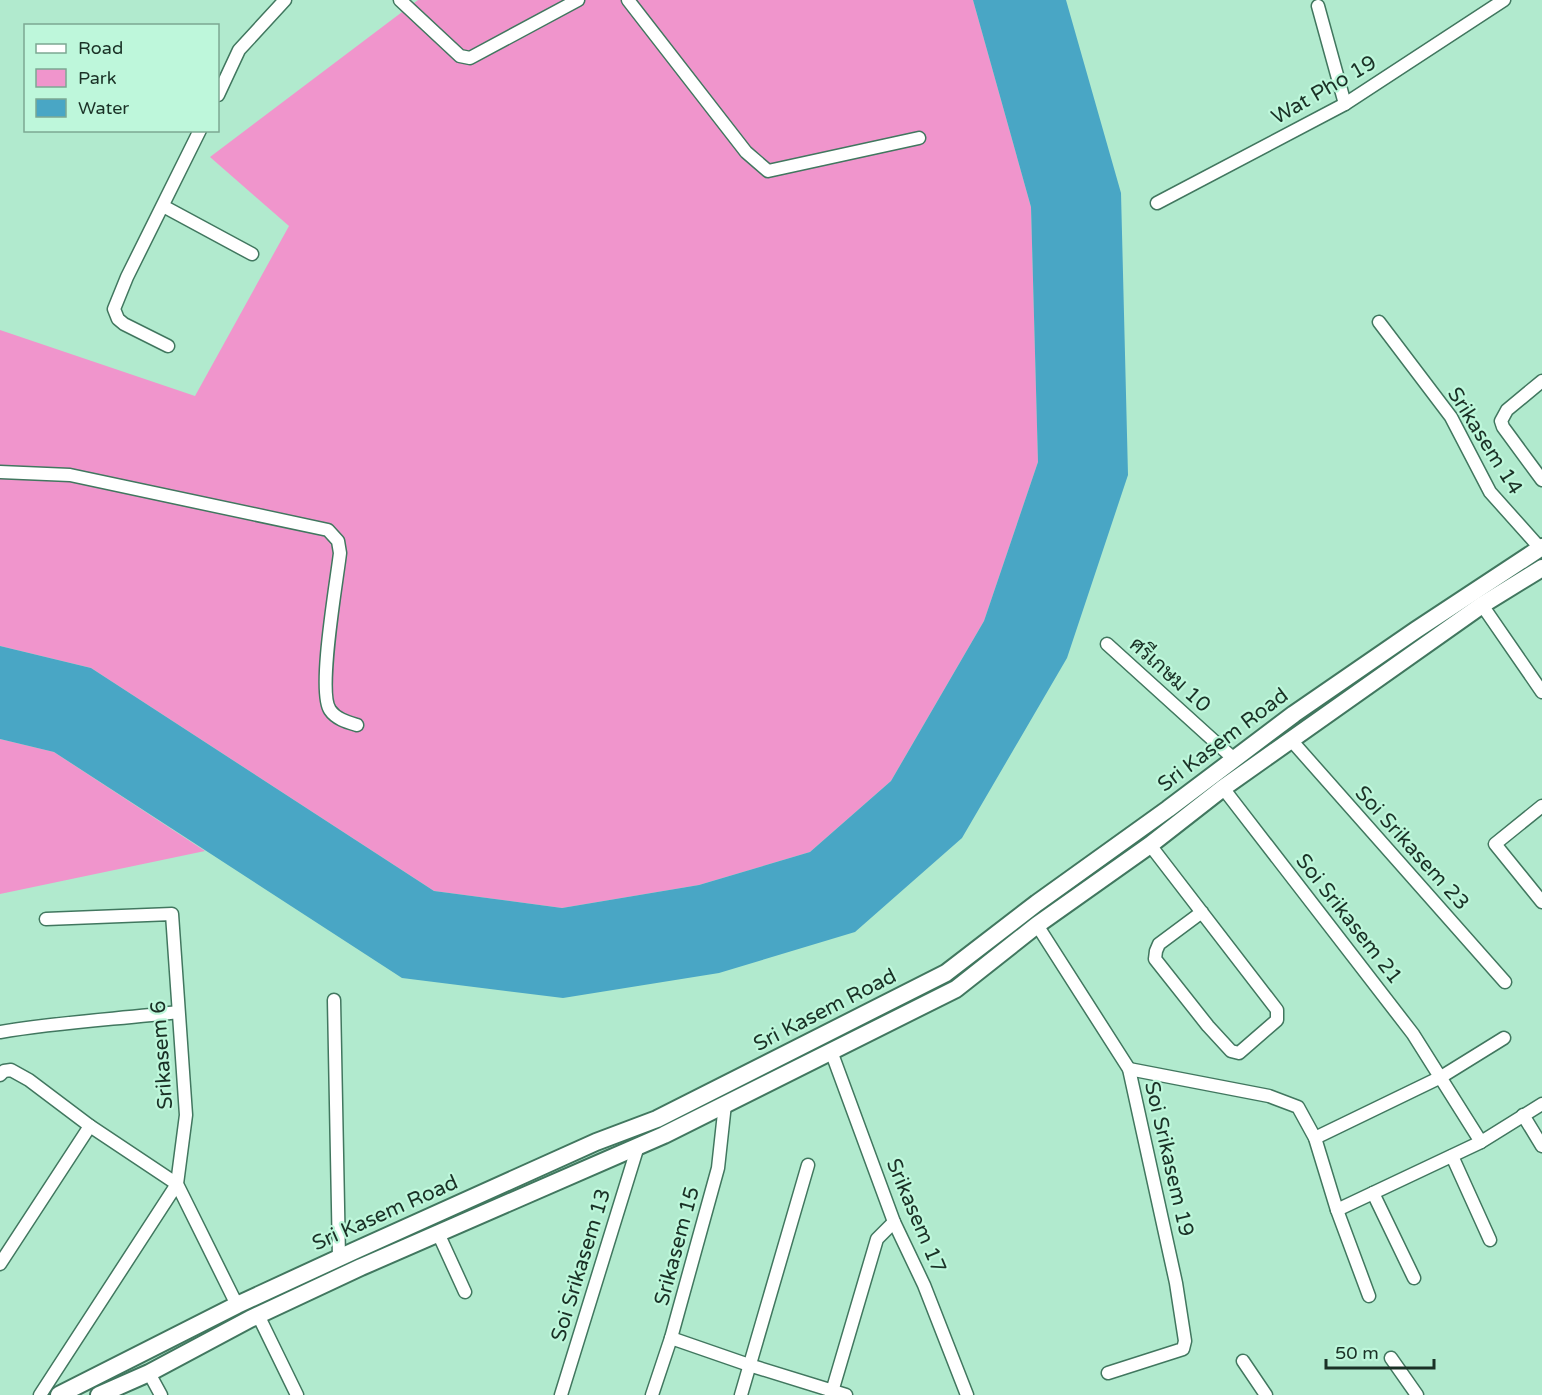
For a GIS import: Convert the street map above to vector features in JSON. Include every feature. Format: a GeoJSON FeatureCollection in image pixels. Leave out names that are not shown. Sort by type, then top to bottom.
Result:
{"type":"FeatureCollection","features":[{"type":"Feature","properties":{"kind":"main road","name":"Sri Kasem Road"},"geometry":{"type":"LineString","coordinates":[[59,1395],[237,1305],[596,1142],[657,1119],[946,974],[1037,903],[1294,714],[1541,548]]}},
{"type":"Feature","properties":{"kind":"main road","name":"Sri Kasem Road"},"geometry":{"type":"LineString","coordinates":[[100,1395],[149,1373],[258,1315],[638,1146],[771,1083],[956,989],[1037,925],[1150,845],[1223,788],[1482,605],[1542,568]]}},
{"type":"Feature","properties":{"kind":"main road"},"geometry":{"type":"LineString","coordinates":[[966,958],[970,967],[978,971]]}},
{"type":"Feature","properties":{"kind":"street"},"geometry":{"type":"LineString","coordinates":[[219,93],[239,50],[285,0]]}},
{"type":"Feature","properties":{"kind":"street"},"geometry":{"type":"LineString","coordinates":[[400,0],[460,56],[470,58],[578,0]]}},
{"type":"Feature","properties":{"kind":"street"},"geometry":{"type":"LineString","coordinates":[[628,0],[746,152],[768,171],[919,138]]}},
{"type":"Feature","properties":{"kind":"street","name":"Wat Pho 19"},"geometry":{"type":"LineString","coordinates":[[1157,203],[1345,104],[1504,0]]}},
{"type":"Feature","properties":{"kind":"street"},"geometry":{"type":"LineString","coordinates":[[1318,6],[1345,104]]}},
{"type":"Feature","properties":{"kind":"street"},"geometry":{"type":"LineString","coordinates":[[168,346],[124,324],[118,319],[114,309],[199,132]]}},
{"type":"Feature","properties":{"kind":"street"},"geometry":{"type":"LineString","coordinates":[[164,206],[252,254]]}},
{"type":"Feature","properties":{"kind":"street","name":"Srikasem 14"},"geometry":{"type":"LineString","coordinates":[[1379,322],[1451,417],[1490,492],[1541,548]]}},
{"type":"Feature","properties":{"kind":"street"},"geometry":{"type":"LineString","coordinates":[[1542,381],[1507,410],[1501,421],[1542,480]]}},
{"type":"Feature","properties":{"kind":"street"},"geometry":{"type":"LineString","coordinates":[[0,472],[70,475],[328,530],[338,541],[340,553],[327,658],[326,702],[330,711],[341,720],[357,725]]}},
{"type":"Feature","properties":{"kind":"street"},"geometry":{"type":"LineString","coordinates":[[1482,605],[1542,692]]}},
{"type":"Feature","properties":{"kind":"street","name":"ศรีเกษม 10"},"geometry":{"type":"LineString","coordinates":[[1107,644],[1234,759]]}},
{"type":"Feature","properties":{"kind":"street","name":"Soi Srikasem 23"},"geometry":{"type":"LineString","coordinates":[[1291,740],[1505,982]]}},
{"type":"Feature","properties":{"kind":"street","name":"Soi Srikasem 21"},"geometry":{"type":"LineString","coordinates":[[1223,788],[1413,1034],[1481,1142]]}},
{"type":"Feature","properties":{"kind":"street"},"geometry":{"type":"LineString","coordinates":[[1542,806],[1495,844],[1542,902]]}},
{"type":"Feature","properties":{"kind":"street"},"geometry":{"type":"LineString","coordinates":[[1150,845],[1202,912],[1277,1010],[1277,1020],[1239,1053],[1231,1051],[1208,1026],[1155,959],[1160,944],[1202,912]]}},
{"type":"Feature","properties":{"kind":"street","name":"Srikasem 6"},"geometry":{"type":"LineString","coordinates":[[46,919],[172,915],[186,1115],[177,1184]]}},
{"type":"Feature","properties":{"kind":"street","name":"Soi Srikasem 19"},"geometry":{"type":"LineString","coordinates":[[1037,925],[1128,1069],[1176,1283],[1185,1341],[1183,1348],[1108,1372]]}},
{"type":"Feature","properties":{"kind":"street"},"geometry":{"type":"LineString","coordinates":[[334,1000],[339,1258]]}},
{"type":"Feature","properties":{"kind":"street"},"geometry":{"type":"LineString","coordinates":[[0,1032],[41,1025],[178,1012]]}},
{"type":"Feature","properties":{"kind":"street"},"geometry":{"type":"LineString","coordinates":[[1315,1137],[1441,1077],[1504,1038]]}},
{"type":"Feature","properties":{"kind":"street","name":"Srikasem 17"},"geometry":{"type":"LineString","coordinates":[[831,1051],[894,1222],[924,1286],[967,1395]]}},
{"type":"Feature","properties":{"kind":"street"},"geometry":{"type":"LineString","coordinates":[[1128,1069],[1269,1096],[1298,1107],[1315,1137],[1337,1210],[1369,1296]]}},
{"type":"Feature","properties":{"kind":"street"},"geometry":{"type":"LineString","coordinates":[[0,1075],[4,1071],[11,1070],[18,1073],[177,1184],[237,1305]]}},
{"type":"Feature","properties":{"kind":"street","name":"Srikasem 15"},"geometry":{"type":"LineString","coordinates":[[652,1395],[671,1338],[718,1168],[725,1104]]}},
{"type":"Feature","properties":{"kind":"street"},"geometry":{"type":"LineString","coordinates":[[1337,1210],[1481,1142],[1542,1104]]}},
{"type":"Feature","properties":{"kind":"street"},"geometry":{"type":"LineString","coordinates":[[1523,1115],[1542,1146]]}},
{"type":"Feature","properties":{"kind":"street"},"geometry":{"type":"LineString","coordinates":[[0,1264],[90,1125]]}},
{"type":"Feature","properties":{"kind":"street","name":"Soi Srikasem 13"},"geometry":{"type":"LineString","coordinates":[[561,1395],[638,1146]]}},
{"type":"Feature","properties":{"kind":"street"},"geometry":{"type":"LineString","coordinates":[[1452,1156],[1490,1240]]}},
{"type":"Feature","properties":{"kind":"street"},"geometry":{"type":"LineString","coordinates":[[741,1395],[808,1165]]}},
{"type":"Feature","properties":{"kind":"street"},"geometry":{"type":"LineString","coordinates":[[40,1395],[177,1184]]}},
{"type":"Feature","properties":{"kind":"street"},"geometry":{"type":"LineString","coordinates":[[1373,1193],[1414,1278]]}},
{"type":"Feature","properties":{"kind":"street"},"geometry":{"type":"LineString","coordinates":[[832,1393],[877,1239],[894,1222]]}},
{"type":"Feature","properties":{"kind":"street"},"geometry":{"type":"LineString","coordinates":[[438,1233],[465,1292]]}},
{"type":"Feature","properties":{"kind":"street"},"geometry":{"type":"LineString","coordinates":[[258,1315],[297,1395]]}},
{"type":"Feature","properties":{"kind":"street"},"geometry":{"type":"LineString","coordinates":[[671,1338],[832,1393],[846,1395]]}},
{"type":"Feature","properties":{"kind":"street"},"geometry":{"type":"LineString","coordinates":[[1391,1358],[1417,1395]]}},
{"type":"Feature","properties":{"kind":"street"},"geometry":{"type":"LineString","coordinates":[[1243,1361],[1266,1395]]}},
{"type":"Feature","properties":{"kind":"street"},"geometry":{"type":"LineString","coordinates":[[149,1373],[161,1395]]}},
{"type":"Feature","properties":{"kind":"green space"},"geometry":{"type":"Polygon","coordinates":[[[418,0],[973,0],[1031,207],[1038,462],[984,621],[891,781],[810,852],[699,885],[562,908],[434,891],[91,668],[0,646],[0,330],[195,396],[289,226],[210,157],[418,0]]]}},
{"type":"Feature","properties":{"kind":"green space"},"geometry":{"type":"Polygon","coordinates":[[[0,739],[54,752],[205,851],[0,894],[0,739]]]}},
{"type":"Feature","properties":{"kind":"water"},"geometry":{"type":"Polygon","coordinates":[[[973,0],[1066,0],[1121,193],[1128,475],[1067,658],[962,838],[855,932],[719,973],[563,998],[402,978],[54,752],[0,739],[0,646],[91,668],[434,891],[562,908],[699,885],[810,852],[891,781],[984,621],[1038,462],[1031,207],[973,0]]]}}]}
